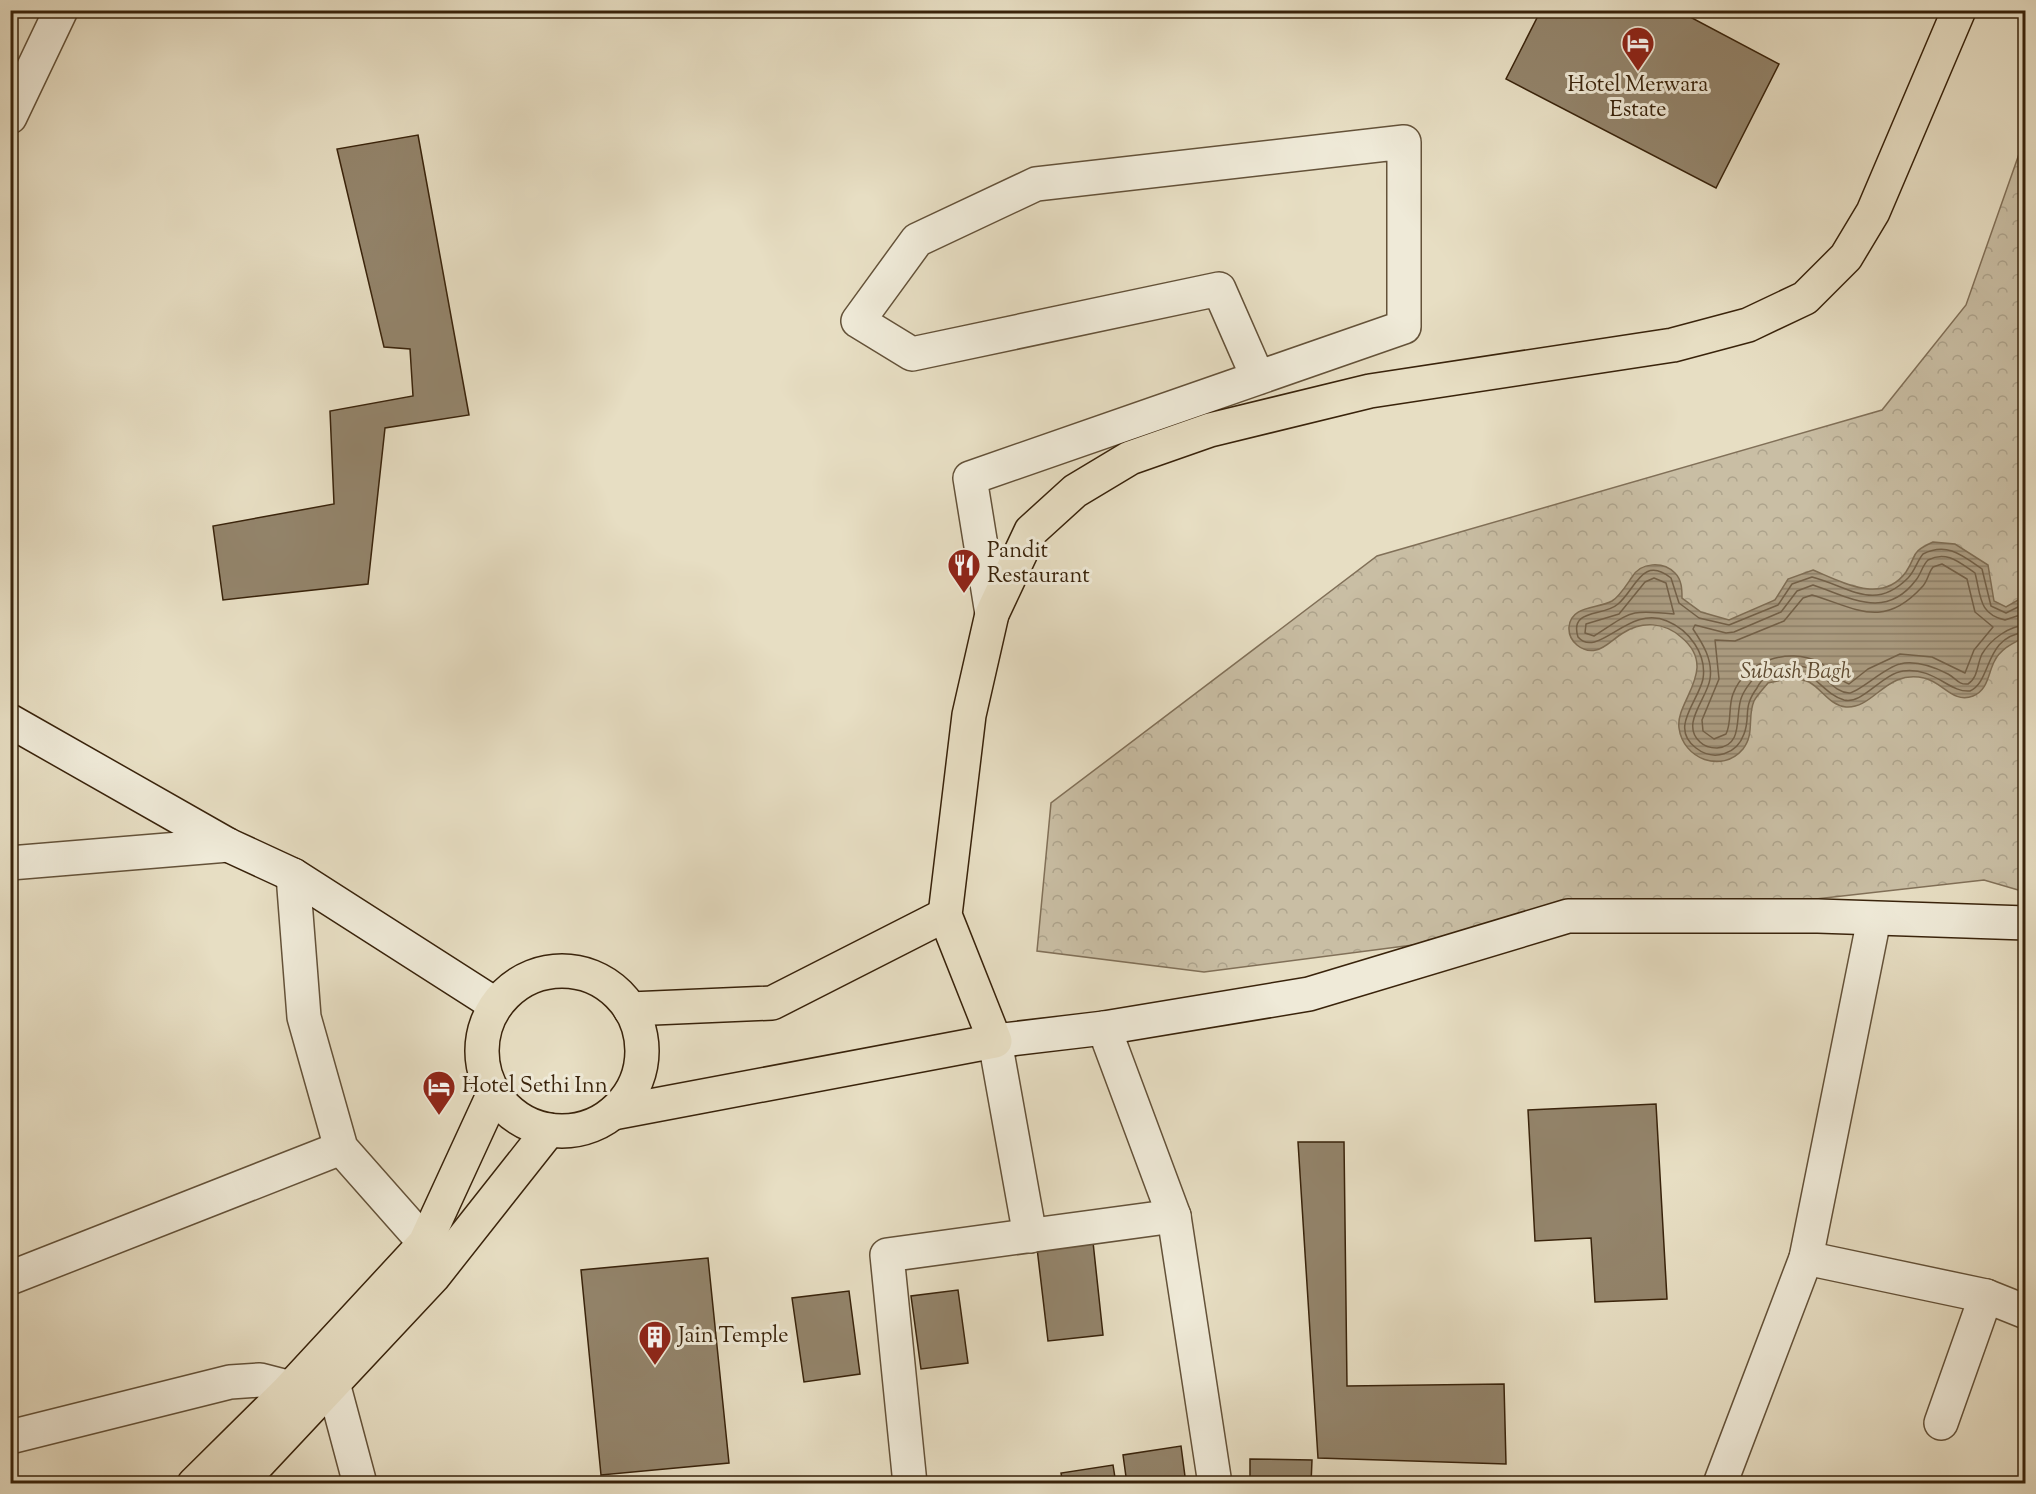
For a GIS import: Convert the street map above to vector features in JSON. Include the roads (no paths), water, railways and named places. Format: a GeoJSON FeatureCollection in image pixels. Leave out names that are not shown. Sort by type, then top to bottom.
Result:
{"type":"FeatureCollection","features":[{"type":"Feature","properties":{"kind":"highway"},"geometry":{"type":"LineString","coordinates":[[613,1113],[629,1096],[638,1075],[642,1053],[639,1030],[630,1009],[615,992],[597,979],[575,971],[552,971],[530,977],[511,989],[496,1005],[486,1026],[482,1049],[485,1071],[494,1093],[508,1110],[528,1123],[549,1130],[583,1128],[613,1113],[995,1041],[945,915],[969,715],[992,614],[1030,531],[1075,491],[1130,458],[1210,430],[1370,391],[1672,345],[1748,325],[1805,298],[1846,257],[1873,212],[1959,10]]}},
{"type":"Feature","properties":{"kind":"highway"},"geometry":{"type":"LineString","coordinates":[[630,1009],[772,1003],[945,915]]}},
{"type":"Feature","properties":{"kind":"highway"},"geometry":{"type":"LineString","coordinates":[[239,1484],[333,1383],[434,1254],[494,1093]]}},
{"type":"Feature","properties":{"kind":"highway"},"geometry":{"type":"LineString","coordinates":[[210,1484],[434,1254],[549,1130]]}},
{"type":"Feature","properties":{"kind":"highway"},"geometry":{"type":"LineString","coordinates":[[194,1484],[291,1388],[434,1254]]}},
{"type":"Feature","properties":{"kind":"street"},"geometry":{"type":"LineString","coordinates":[[10,117],[61,10]]}},
{"type":"Feature","properties":{"kind":"street"},"geometry":{"type":"LineString","coordinates":[[992,614],[970,478],[1404,327],[1404,142],[1036,184],[917,240],[858,321],[912,354],[1219,289],[1257,378]]}},
{"type":"Feature","properties":{"kind":"street"},"geometry":{"type":"LineString","coordinates":[[10,721],[228,845],[293,875],[496,1005]]}},
{"type":"Feature","properties":{"kind":"street"},"geometry":{"type":"LineString","coordinates":[[10,863],[228,845]]}},
{"type":"Feature","properties":{"kind":"street"},"geometry":{"type":"LineString","coordinates":[[293,875],[304,1017],[341,1148],[434,1254]]}},
{"type":"Feature","properties":{"kind":"street"},"geometry":{"type":"LineString","coordinates":[[1030,1236],[995,1041],[1104,1028],[1309,994],[1568,916],[2025,923]]}},
{"type":"Feature","properties":{"kind":"street"},"geometry":{"type":"LineString","coordinates":[[1720,1484],[1806,1258],[1874,919]]}},
{"type":"Feature","properties":{"kind":"street"},"geometry":{"type":"LineString","coordinates":[[1104,1028],[1174,1216],[1215,1484]]}},
{"type":"Feature","properties":{"kind":"street"},"geometry":{"type":"LineString","coordinates":[[10,1278],[341,1148]]}},
{"type":"Feature","properties":{"kind":"street"},"geometry":{"type":"LineString","coordinates":[[910,1484],[887,1255],[1174,1216]]}},
{"type":"Feature","properties":{"kind":"street"},"geometry":{"type":"LineString","coordinates":[[1806,1258],[1986,1296],[2025,1312]]}},
{"type":"Feature","properties":{"kind":"street"},"geometry":{"type":"LineString","coordinates":[[1941,1423],[1986,1296]]}},
{"type":"Feature","properties":{"kind":"street"},"geometry":{"type":"LineString","coordinates":[[10,1437],[230,1382],[260,1380],[291,1388]]}},
{"type":"Feature","properties":{"kind":"street"},"geometry":{"type":"LineString","coordinates":[[333,1383],[360,1484]]}},
{"type":"Feature","properties":{"kind":"water"},"geometry":{"type":"Polygon","coordinates":[[[1933,542],[1955,544],[1988,565],[1994,601],[2006,607],[2025,596],[2025,637],[2000,653],[1982,690],[1973,696],[1960,697],[1931,680],[1911,677],[1890,684],[1865,702],[1846,707],[1830,700],[1814,685],[1804,680],[1788,679],[1768,683],[1754,701],[1747,743],[1734,757],[1725,761],[1705,760],[1695,755],[1682,739],[1679,728],[1680,718],[1693,684],[1697,661],[1692,649],[1681,637],[1667,628],[1645,625],[1630,629],[1596,650],[1586,650],[1574,642],[1569,632],[1571,620],[1575,615],[1580,611],[1612,601],[1621,593],[1636,572],[1646,566],[1658,565],[1670,569],[1679,579],[1682,598],[1701,612],[1729,620],[1775,600],[1788,579],[1813,570],[1861,588],[1885,587],[1896,582],[1906,572],[1915,554],[1933,542]]]}},
{"type":"Feature","properties":{"kind":"place","name":"Hotel Merwara Estate"},"geometry":{"type":"Point","coordinates":[1638,72]}},
{"type":"Feature","properties":{"kind":"place","name":"Pandit Restaurant"},"geometry":{"type":"Point","coordinates":[964,594]}},
{"type":"Feature","properties":{"kind":"place","name":"Hotel Sethi Inn"},"geometry":{"type":"Point","coordinates":[439,1116]}},
{"type":"Feature","properties":{"kind":"place","name":"Jain Temple"},"geometry":{"type":"Point","coordinates":[655,1366]}},
{"type":"Feature","properties":{"kind":"park label","name":"Subash Bagh"},"geometry":{"type":"Point","coordinates":[1796,673]}}]}
